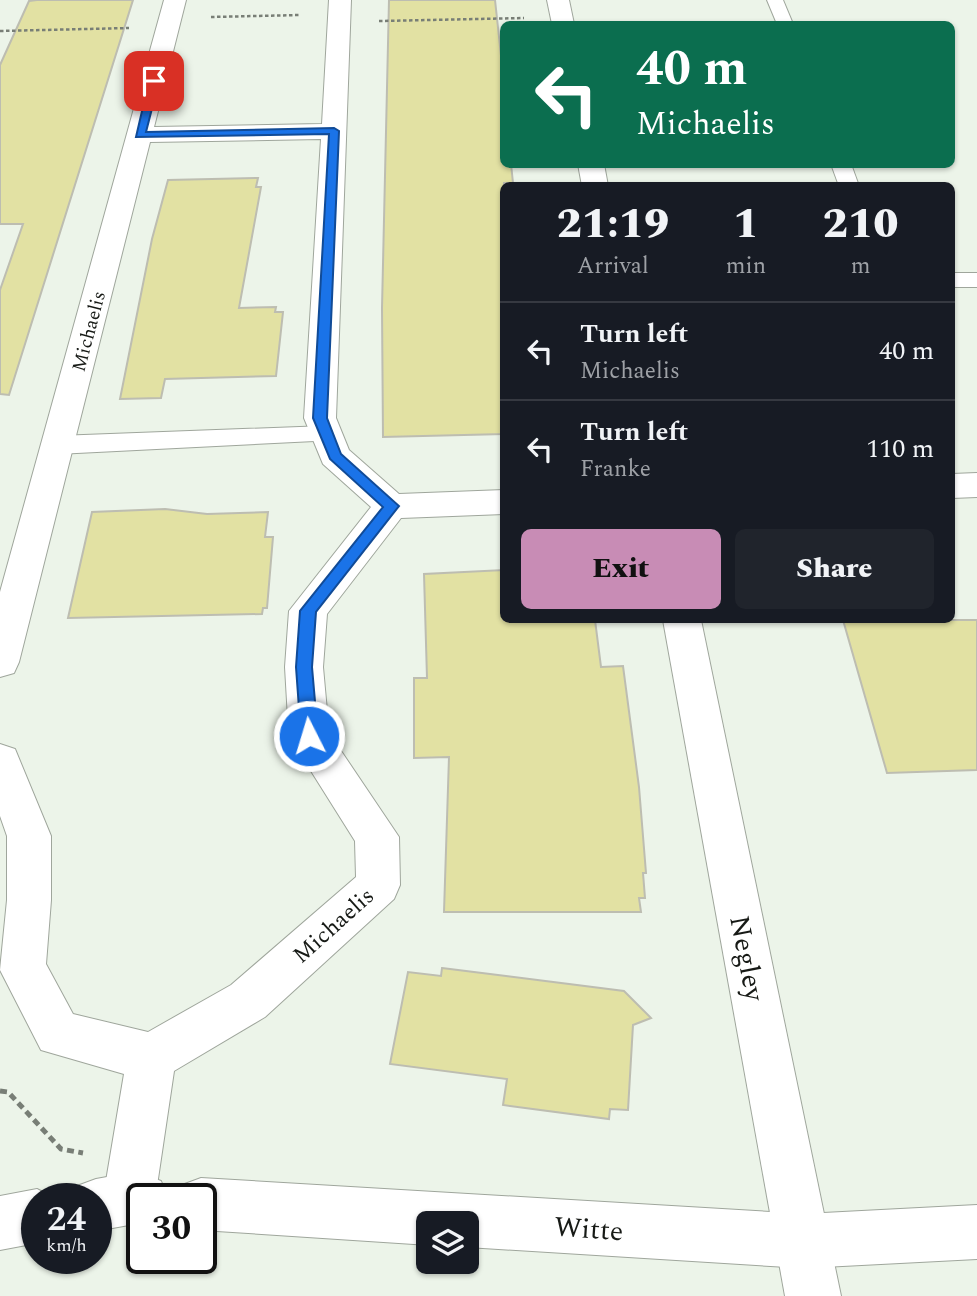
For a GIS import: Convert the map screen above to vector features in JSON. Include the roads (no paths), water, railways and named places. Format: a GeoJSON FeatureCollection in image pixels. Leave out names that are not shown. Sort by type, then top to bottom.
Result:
{"type":"FeatureCollection","features":[{"type":"Feature","properties":{"kind":"street"},"geometry":{"type":"LineString","coordinates":[[340,12],[320,418],[335,456],[391,506],[500,502]]}},
{"type":"Feature","properties":{"kind":"street","name":"Michaelis"},"geometry":{"type":"LineString","coordinates":[[0,662],[171,15]]}},
{"type":"Feature","properties":{"kind":"street"},"geometry":{"type":"LineString","coordinates":[[139,135],[334,131]]}},
{"type":"Feature","properties":{"kind":"street"},"geometry":{"type":"LineString","coordinates":[[955,486],[977,485]]}},
{"type":"Feature","properties":{"kind":"street","name":"Michaelis"},"geometry":{"type":"LineString","coordinates":[[151,1057],[248,1001],[378,885],[377,837],[309,736],[304,667],[308,611],[391,506]]}},
{"type":"Feature","properties":{"kind":"street","name":"Negley"},"geometry":{"type":"LineString","coordinates":[[683,623],[813,1296]]}},
{"type":"Feature","properties":{"kind":"street"},"geometry":{"type":"LineString","coordinates":[[0,761],[29,836],[29,900],[22,967],[58,1034],[151,1057],[127,1183]]}},
{"type":"Feature","properties":{"kind":"street","name":"Witte"},"geometry":{"type":"LineString","coordinates":[[217,1205],[804,1241],[977,1232]]}},
{"type":"Feature","properties":{"kind":"street"},"geometry":{"type":"LineString","coordinates":[[0,1223],[21,1219]]}},
{"type":"Feature","properties":{"kind":"lane"},"geometry":{"type":"LineString","coordinates":[[775,0],[784,21]]}},
{"type":"Feature","properties":{"kind":"lane"},"geometry":{"type":"LineString","coordinates":[[955,281],[977,280]]}},
{"type":"Feature","properties":{"kind":"lane"},"geometry":{"type":"LineString","coordinates":[[57,445],[326,435]]}}]}
